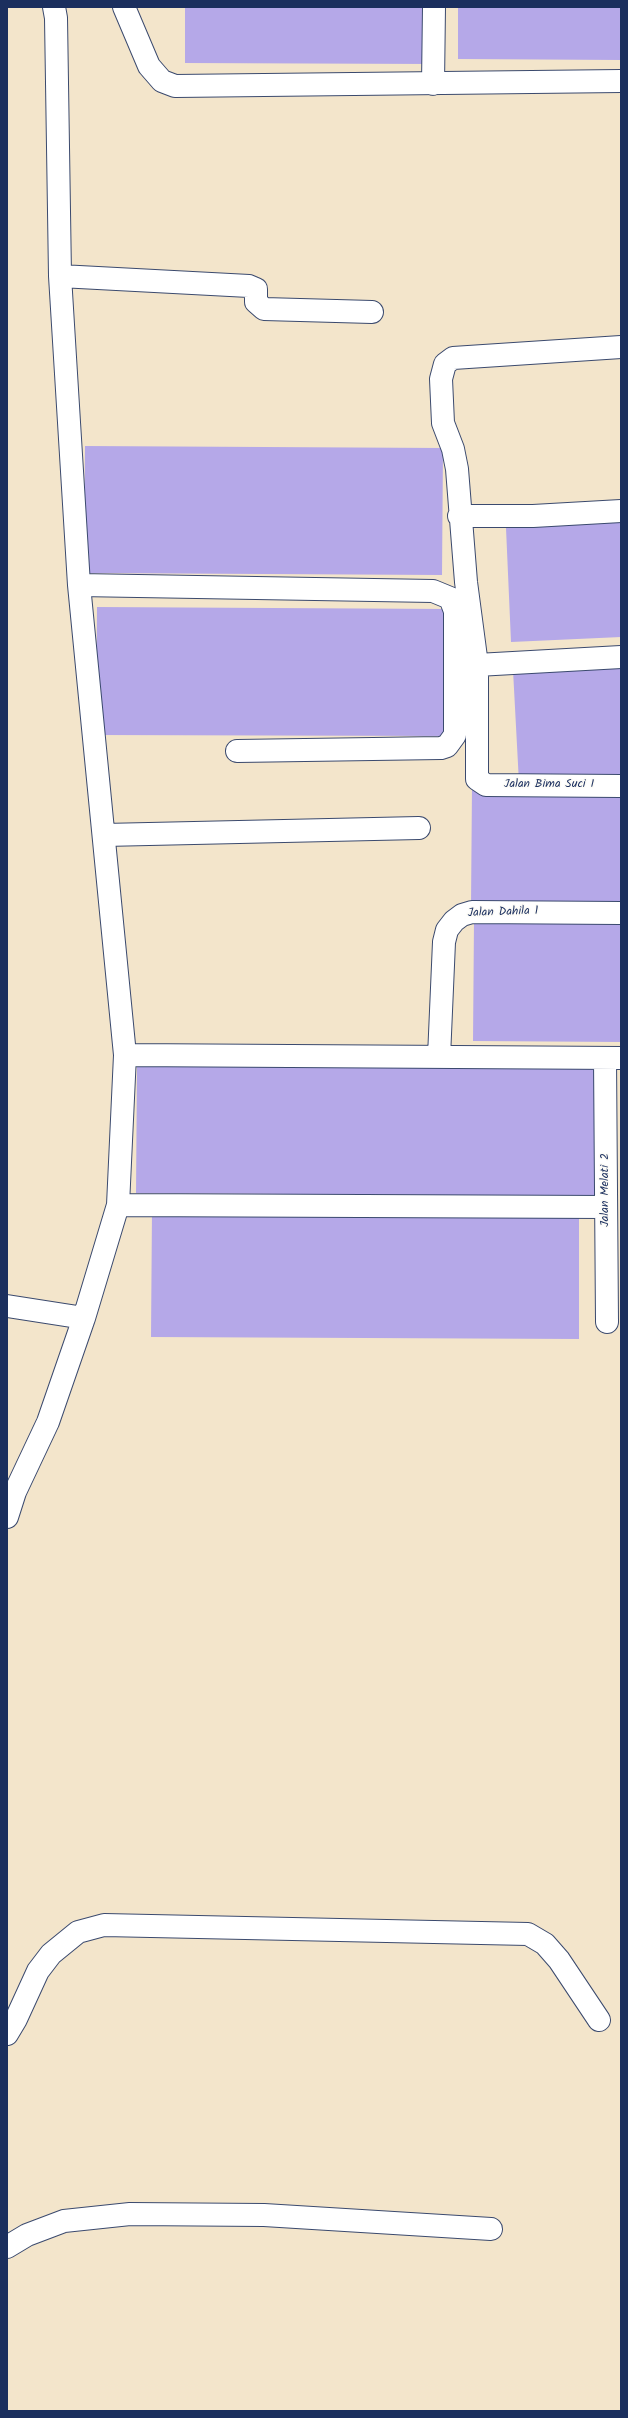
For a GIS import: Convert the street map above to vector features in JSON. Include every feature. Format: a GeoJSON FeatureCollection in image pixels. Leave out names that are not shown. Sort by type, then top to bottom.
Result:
{"type":"FeatureCollection","features":[{"type":"Feature","properties":{"kind":"street"},"geometry":{"type":"LineString","coordinates":[[7,1518],[15,1492],[48,1422],[84,1318],[118,1205],[125,1054],[79,585],[60,276],[56,18],[54,7]]}},
{"type":"Feature","properties":{"kind":"street"},"geometry":{"type":"LineString","coordinates":[[124,7],[149,66],[162,81],[175,86],[621,81]]}},
{"type":"Feature","properties":{"kind":"street"},"geometry":{"type":"LineString","coordinates":[[433,84],[434,7]]}},
{"type":"Feature","properties":{"kind":"street"},"geometry":{"type":"LineString","coordinates":[[60,276],[249,286],[256,289],[256,302],[264,309],[372,312]]}},
{"type":"Feature","properties":{"kind":"street"},"geometry":{"type":"LineString","coordinates":[[621,348],[453,358],[444,364],[441,379],[443,423],[453,449],[456,469],[459,516],[477,665],[621,658]]}},
{"type":"Feature","properties":{"kind":"street"},"geometry":{"type":"LineString","coordinates":[[459,516],[533,516],[621,511]]}},
{"type":"Feature","properties":{"kind":"street"},"geometry":{"type":"LineString","coordinates":[[79,585],[433,591],[450,598],[454,611],[455,735],[447,746],[433,748],[237,751]]}},
{"type":"Feature","properties":{"kind":"street","name":"Jalan Bima Suci I"},"geometry":{"type":"LineString","coordinates":[[477,665],[476,775],[478,782],[486,785],[621,786]]}},
{"type":"Feature","properties":{"kind":"street"},"geometry":{"type":"LineString","coordinates":[[104,835],[419,828]]}},
{"type":"Feature","properties":{"kind":"street","name":"Jalan Dahila 1"},"geometry":{"type":"LineString","coordinates":[[440,1057],[444,942],[447,930],[454,921],[462,915],[472,912],[621,913]]}},
{"type":"Feature","properties":{"kind":"street"},"geometry":{"type":"LineString","coordinates":[[125,1054],[613,1058]]}},
{"type":"Feature","properties":{"kind":"street","name":"Jalan Melati 2"},"geometry":{"type":"LineString","coordinates":[[607,1322],[606,1207],[613,1058]]}},
{"type":"Feature","properties":{"kind":"street"},"geometry":{"type":"LineString","coordinates":[[118,1205],[606,1207]]}},
{"type":"Feature","properties":{"kind":"street"},"geometry":{"type":"LineString","coordinates":[[7,1306],[84,1318]]}},
{"type":"Feature","properties":{"kind":"street"},"geometry":{"type":"LineString","coordinates":[[7,2034],[16,2019],[38,1971],[51,1954],[78,1932],[104,1925],[528,1934],[545,1944],[560,1960],[599,2020]]}},
{"type":"Feature","properties":{"kind":"street"},"geometry":{"type":"LineString","coordinates":[[7,2247],[27,2235],[64,2221],[130,2214],[264,2214],[491,2229]]}},
{"type":"Feature","properties":{"kind":"building"},"geometry":{"type":"Polygon","coordinates":[[[185,7],[432,7],[432,64],[185,63],[185,7]]]}},
{"type":"Feature","properties":{"kind":"building"},"geometry":{"type":"Polygon","coordinates":[[[458,7],[621,7],[621,60],[458,59],[458,7]]]}},
{"type":"Feature","properties":{"kind":"building"},"geometry":{"type":"Polygon","coordinates":[[[85,446],[443,448],[442,575],[84,573],[85,446]]]}},
{"type":"Feature","properties":{"kind":"building"},"geometry":{"type":"Polygon","coordinates":[[[621,522],[621,637],[511,642],[506,528],[621,522]]]}},
{"type":"Feature","properties":{"kind":"building"},"geometry":{"type":"Polygon","coordinates":[[[97,607],[448,609],[447,736],[96,735],[97,607]]]}},
{"type":"Feature","properties":{"kind":"building"},"geometry":{"type":"Polygon","coordinates":[[[621,665],[621,779],[519,783],[513,670],[621,665]]]}},
{"type":"Feature","properties":{"kind":"building"},"geometry":{"type":"Polygon","coordinates":[[[472,786],[621,787],[621,907],[471,905],[472,786]]]}},
{"type":"Feature","properties":{"kind":"building"},"geometry":{"type":"Polygon","coordinates":[[[474,921],[621,923],[621,1042],[473,1041],[474,921]]]}},
{"type":"Feature","properties":{"kind":"building"},"geometry":{"type":"Polygon","coordinates":[[[137,1066],[595,1069],[594,1196],[136,1193],[137,1066]]]}},
{"type":"Feature","properties":{"kind":"building"},"geometry":{"type":"Polygon","coordinates":[[[152,1210],[579,1212],[579,1339],[151,1337],[152,1210]]]}}]}
